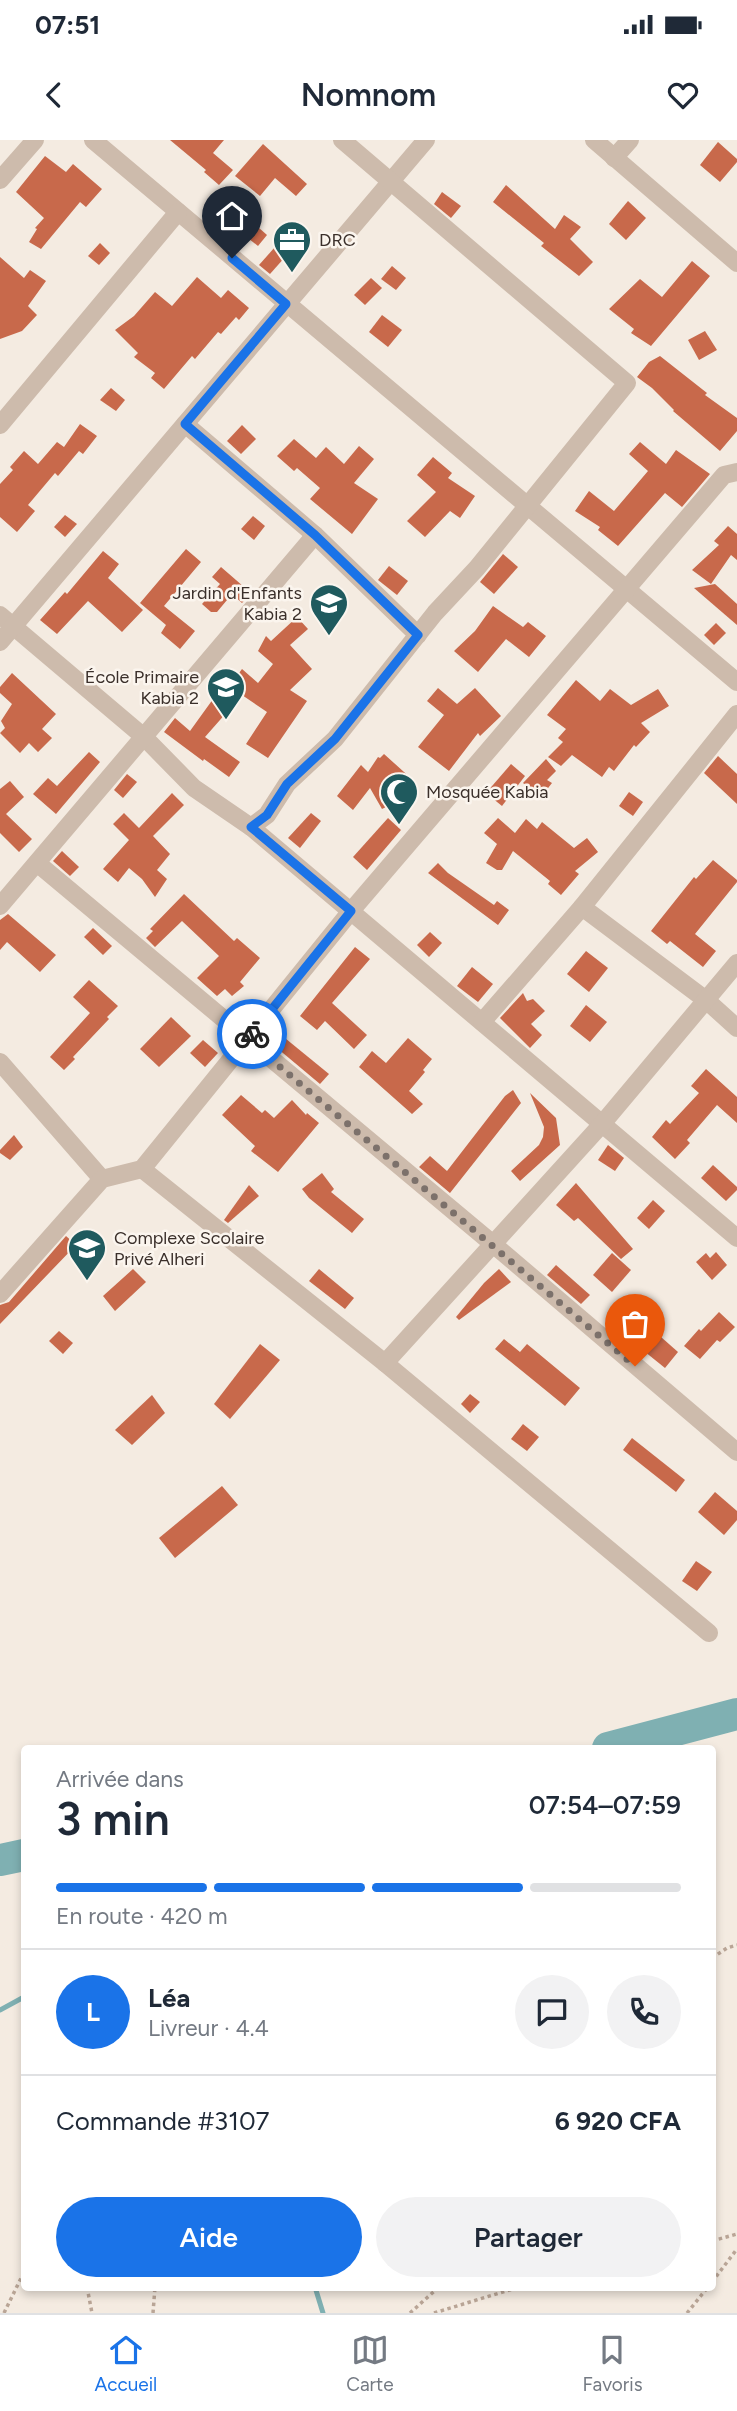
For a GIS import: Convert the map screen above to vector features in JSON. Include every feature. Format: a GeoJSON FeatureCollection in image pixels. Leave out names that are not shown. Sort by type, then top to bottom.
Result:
{"type":"FeatureCollection","features":[{"type":"Feature","properties":{"kind":"street"},"geometry":{"type":"LineString","coordinates":[[0,180],[35,140]]}},
{"type":"Feature","properties":{"kind":"street"},"geometry":{"type":"LineString","coordinates":[[93,140],[737,682]]}},
{"type":"Feature","properties":{"kind":"street"},"geometry":{"type":"LineString","coordinates":[[251,827],[267,815],[287,784],[335,739],[435,613],[477,568],[627,383],[342,140]]}},
{"type":"Feature","properties":{"kind":"street"},"geometry":{"type":"LineString","coordinates":[[0,642],[7,620],[185,424],[426,140]]}},
{"type":"Feature","properties":{"kind":"street"},"geometry":{"type":"LineString","coordinates":[[593,140],[737,263]]}},
{"type":"Feature","properties":{"kind":"street"},"geometry":{"type":"LineString","coordinates":[[614,158],[629,140]]}},
{"type":"Feature","properties":{"kind":"street"},"geometry":{"type":"LineString","coordinates":[[0,425],[177,212]]}},
{"type":"Feature","properties":{"kind":"street"},"geometry":{"type":"LineString","coordinates":[[185,424],[315,535],[418,635]]}},
{"type":"Feature","properties":{"kind":"street"},"geometry":{"type":"LineString","coordinates":[[0,1294],[102,1179],[142,1169],[351,911],[724,475],[737,472]]}},
{"type":"Feature","properties":{"kind":"street"},"geometry":{"type":"LineString","coordinates":[[0,906],[315,535]]}},
{"type":"Feature","properties":{"kind":"street"},"geometry":{"type":"LineString","coordinates":[[7,620],[144,737],[194,788],[251,827],[737,1238]]}},
{"type":"Feature","properties":{"kind":"street"},"geometry":{"type":"LineString","coordinates":[[482,1023],[582,906],[737,715]]}},
{"type":"Feature","properties":{"kind":"street"},"geometry":{"type":"LineString","coordinates":[[37,863],[737,1452]]}},
{"type":"Feature","properties":{"kind":"street"},"geometry":{"type":"LineString","coordinates":[[582,906],[706,1000],[737,1028]]}},
{"type":"Feature","properties":{"kind":"street"},"geometry":{"type":"LineString","coordinates":[[385,1363],[602,1124],[737,963]]}},
{"type":"Feature","properties":{"kind":"street"},"geometry":{"type":"LineString","coordinates":[[0,1062],[102,1179]]}},
{"type":"Feature","properties":{"kind":"street"},"geometry":{"type":"LineString","coordinates":[[142,1169],[385,1363],[709,1633]]}},
{"type":"Feature","properties":{"kind":"path"},"geometry":{"type":"LineString","coordinates":[[716,1955],[737,1945]]}},
{"type":"Feature","properties":{"kind":"path"},"geometry":{"type":"LineString","coordinates":[[716,2241],[737,2234]]}},
{"type":"Feature","properties":{"kind":"path"},"geometry":{"type":"LineString","coordinates":[[716,2277],[737,2249]]}},
{"type":"Feature","properties":{"kind":"path"},"geometry":{"type":"LineString","coordinates":[[4,2313],[21,2278]]}},
{"type":"Feature","properties":{"kind":"path"},"geometry":{"type":"LineString","coordinates":[[88,2291],[92,2313]]}},
{"type":"Feature","properties":{"kind":"path"},"geometry":{"type":"LineString","coordinates":[[153,2313],[155,2291]]}},
{"type":"Feature","properties":{"kind":"path"},"geometry":{"type":"LineString","coordinates":[[411,2313],[435,2291]]}},
{"type":"Feature","properties":{"kind":"path"},"geometry":{"type":"LineString","coordinates":[[434,2313],[506,2291]]}},
{"type":"Feature","properties":{"kind":"path"},"geometry":{"type":"LineString","coordinates":[[687,2313],[705,2291]]}},
{"type":"Feature","properties":{"kind":"building"},"geometry":{"type":"Polygon","coordinates":[[[170,140],[224,140],[213,153],[233,170],[219,185],[204,172],[206,170],[170,140]]]}},
{"type":"Feature","properties":{"kind":"building"},"geometry":{"type":"Polygon","coordinates":[[[718,142],[737,159],[720,182],[700,165],[718,142]]]}},
{"type":"Feature","properties":{"kind":"building"},"geometry":{"type":"Polygon","coordinates":[[[263,144],[307,184],[296,196],[275,178],[260,196],[235,176],[263,144]]]}},
{"type":"Feature","properties":{"kind":"building"},"geometry":{"type":"Polygon","coordinates":[[[45,156],[66,172],[73,164],[102,189],[86,207],[80,202],[41,249],[29,242],[37,229],[35,228],[44,218],[16,192],[45,156]]]}},
{"type":"Feature","properties":{"kind":"building"},"geometry":{"type":"Polygon","coordinates":[[[506,185],[555,229],[564,215],[581,227],[570,239],[593,262],[579,276],[541,246],[544,243],[493,202],[506,185]]]}},
{"type":"Feature","properties":{"kind":"building"},"geometry":{"type":"Polygon","coordinates":[[[442,192],[461,206],[451,218],[434,204],[442,192]]]}},
{"type":"Feature","properties":{"kind":"building"},"geometry":{"type":"Polygon","coordinates":[[[628,201],[646,218],[626,240],[609,224],[628,201]]]}},
{"type":"Feature","properties":{"kind":"building"},"geometry":{"type":"Polygon","coordinates":[[[249,219],[267,235],[258,246],[239,231],[249,219]]]}},
{"type":"Feature","properties":{"kind":"building"},"geometry":{"type":"Polygon","coordinates":[[[100,243],[110,253],[99,265],[88,256],[100,243]]]}},
{"type":"Feature","properties":{"kind":"building"},"geometry":{"type":"Polygon","coordinates":[[[275,247],[286,256],[270,274],[259,265],[275,247]]]}},
{"type":"Feature","properties":{"kind":"building"},"geometry":{"type":"Polygon","coordinates":[[[0,257],[24,278],[30,270],[46,281],[28,306],[37,315],[22,331],[0,339],[0,257]]]}},
{"type":"Feature","properties":{"kind":"building"},"geometry":{"type":"Polygon","coordinates":[[[692,261],[710,276],[651,346],[631,333],[634,329],[609,309],[640,279],[662,297],[692,261]]]}},
{"type":"Feature","properties":{"kind":"building"},"geometry":{"type":"Polygon","coordinates":[[[392,266],[406,278],[396,290],[381,279],[392,266]]]}},
{"type":"Feature","properties":{"kind":"building"},"geometry":{"type":"Polygon","coordinates":[[[197,277],[221,298],[228,290],[249,308],[239,320],[236,317],[221,334],[218,332],[195,359],[192,356],[164,389],[151,378],[155,373],[134,357],[138,353],[115,330],[134,316],[155,292],[172,306],[197,277]]]}},
{"type":"Feature","properties":{"kind":"building"},"geometry":{"type":"Polygon","coordinates":[[[371,278],[382,288],[365,305],[354,295],[371,278]]]}},
{"type":"Feature","properties":{"kind":"building"},"geometry":{"type":"Polygon","coordinates":[[[382,315],[402,330],[388,347],[369,332],[382,315]]]}},
{"type":"Feature","properties":{"kind":"building"},"geometry":{"type":"Polygon","coordinates":[[[705,331],[717,350],[699,360],[688,340],[705,331]]]}},
{"type":"Feature","properties":{"kind":"building"},"geometry":{"type":"Polygon","coordinates":[[[660,356],[707,393],[705,395],[737,418],[737,431],[720,451],[637,377],[649,362],[660,356]]]}},
{"type":"Feature","properties":{"kind":"building"},"geometry":{"type":"Polygon","coordinates":[[[111,388],[125,400],[116,411],[100,400],[111,388]]]}},
{"type":"Feature","properties":{"kind":"building"},"geometry":{"type":"Polygon","coordinates":[[[80,424],[97,436],[83,454],[79,451],[58,476],[55,473],[28,505],[35,511],[17,532],[0,517],[0,484],[13,470],[10,467],[24,451],[38,464],[57,442],[64,447],[80,424]]]}},
{"type":"Feature","properties":{"kind":"building"},"geometry":{"type":"Polygon","coordinates":[[[242,425],[256,439],[241,454],[227,441],[242,425]]]}},
{"type":"Feature","properties":{"kind":"building"},"geometry":{"type":"Polygon","coordinates":[[[294,439],[316,458],[326,447],[344,464],[359,446],[374,459],[354,483],[378,499],[352,534],[310,499],[320,488],[297,468],[294,471],[277,456],[294,439]]]}},
{"type":"Feature","properties":{"kind":"building"},"geometry":{"type":"Polygon","coordinates":[[[640,442],[666,464],[676,450],[710,474],[682,507],[665,493],[618,546],[598,530],[600,527],[575,511],[589,491],[614,511],[648,471],[629,454],[640,442]]]}},
{"type":"Feature","properties":{"kind":"building"},"geometry":{"type":"Polygon","coordinates":[[[433,457],[452,473],[448,478],[475,496],[460,518],[450,511],[425,537],[407,521],[436,492],[417,475],[433,457]]]}},
{"type":"Feature","properties":{"kind":"building"},"geometry":{"type":"Polygon","coordinates":[[[65,515],[77,524],[65,537],[54,527],[65,515]]]}},
{"type":"Feature","properties":{"kind":"building"},"geometry":{"type":"Polygon","coordinates":[[[253,516],[265,526],[254,540],[241,529],[253,516]]]}},
{"type":"Feature","properties":{"kind":"building"},"geometry":{"type":"Polygon","coordinates":[[[728,526],[737,534],[737,560],[731,555],[711,584],[692,570],[719,545],[714,541],[728,526]]]}},
{"type":"Feature","properties":{"kind":"building"},"geometry":{"type":"Polygon","coordinates":[[[186,549],[201,562],[164,606],[195,631],[180,649],[161,633],[166,625],[140,603],[186,549]]]}},
{"type":"Feature","properties":{"kind":"building"},"geometry":{"type":"Polygon","coordinates":[[[103,551],[119,564],[108,578],[143,610],[122,632],[88,601],[57,634],[40,620],[65,592],[67,594],[103,551]]]}},
{"type":"Feature","properties":{"kind":"building"},"geometry":{"type":"Polygon","coordinates":[[[503,554],[518,567],[494,594],[480,582],[503,554]]]}},
{"type":"Feature","properties":{"kind":"building"},"geometry":{"type":"Polygon","coordinates":[[[389,566],[408,581],[397,595],[378,580],[389,566]]]}},
{"type":"Feature","properties":{"kind":"building"},"geometry":{"type":"Polygon","coordinates":[[[221,567],[251,593],[242,603],[232,594],[217,612],[211,612],[202,604],[220,584],[212,577],[221,567]]]}},
{"type":"Feature","properties":{"kind":"building"},"geometry":{"type":"Polygon","coordinates":[[[715,584],[737,604],[737,625],[694,588],[715,584]]]}},
{"type":"Feature","properties":{"kind":"building"},"geometry":{"type":"Polygon","coordinates":[[[493,606],[523,627],[528,622],[546,636],[529,657],[506,639],[478,672],[454,651],[475,631],[493,606]]]}},
{"type":"Feature","properties":{"kind":"building"},"geometry":{"type":"Polygon","coordinates":[[[297,617],[308,629],[290,645],[312,669],[290,690],[307,701],[268,758],[246,744],[267,712],[242,695],[205,737],[240,762],[229,777],[164,732],[175,718],[190,731],[221,688],[226,691],[242,669],[258,683],[273,664],[258,651],[266,636],[271,641],[297,617]]]}},
{"type":"Feature","properties":{"kind":"building"},"geometry":{"type":"Polygon","coordinates":[[[716,623],[726,633],[714,645],[704,635],[716,623]]]}},
{"type":"Feature","properties":{"kind":"building"},"geometry":{"type":"Polygon","coordinates":[[[12,673],[56,714],[42,729],[52,738],[38,752],[29,743],[20,753],[0,733],[5,728],[1,721],[12,704],[0,693],[0,687],[12,673]]]}},
{"type":"Feature","properties":{"kind":"building"},"geometry":{"type":"Polygon","coordinates":[[[576,680],[600,701],[610,689],[631,705],[658,689],[669,706],[641,723],[650,732],[636,747],[634,745],[614,771],[609,767],[602,777],[572,755],[561,766],[548,757],[563,742],[558,738],[566,729],[547,715],[576,680]]]}},
{"type":"Feature","properties":{"kind":"building"},"geometry":{"type":"Polygon","coordinates":[[[438,688],[457,704],[475,688],[501,716],[480,736],[478,733],[449,771],[418,747],[444,715],[427,701],[438,688]]]}},
{"type":"Feature","properties":{"kind":"building"},"geometry":{"type":"Polygon","coordinates":[[[89,752],[100,762],[56,814],[33,794],[48,778],[57,786],[89,752]]]}},
{"type":"Feature","properties":{"kind":"building"},"geometry":{"type":"Polygon","coordinates":[[[384,754],[414,781],[394,803],[382,809],[370,788],[353,810],[337,796],[361,765],[368,772],[378,757],[384,754]]]}},
{"type":"Feature","properties":{"kind":"building"},"geometry":{"type":"Polygon","coordinates":[[[718,756],[737,774],[737,804],[704,773],[718,756]]]}},
{"type":"Feature","properties":{"kind":"building"},"geometry":{"type":"Polygon","coordinates":[[[546,759],[556,771],[547,780],[552,783],[541,797],[523,783],[546,759]]]}},
{"type":"Feature","properties":{"kind":"building"},"geometry":{"type":"Polygon","coordinates":[[[511,764],[525,776],[502,806],[486,793],[511,764]]]}},
{"type":"Feature","properties":{"kind":"building"},"geometry":{"type":"Polygon","coordinates":[[[127,774],[137,782],[123,798],[114,790],[127,774]]]}},
{"type":"Feature","properties":{"kind":"building"},"geometry":{"type":"Polygon","coordinates":[[[10,781],[24,797],[6,814],[32,839],[19,852],[0,833],[0,789],[10,781]]]}},
{"type":"Feature","properties":{"kind":"building"},"geometry":{"type":"Polygon","coordinates":[[[629,792],[643,802],[633,816],[619,806],[629,792]]]}},
{"type":"Feature","properties":{"kind":"building"},"geometry":{"type":"Polygon","coordinates":[[[172,793],[184,805],[153,836],[170,854],[157,870],[167,879],[155,897],[142,879],[129,868],[118,882],[103,869],[129,840],[113,824],[124,813],[139,828],[172,793]]]}},
{"type":"Feature","properties":{"kind":"building"},"geometry":{"type":"Polygon","coordinates":[[[311,813],[321,821],[300,848],[288,838],[311,813]]]}},
{"type":"Feature","properties":{"kind":"building"},"geometry":{"type":"Polygon","coordinates":[[[388,818],[401,830],[367,870],[353,857],[388,818]]]}},
{"type":"Feature","properties":{"kind":"building"},"geometry":{"type":"Polygon","coordinates":[[[498,818],[515,833],[526,819],[537,829],[542,822],[574,848],[587,838],[598,852],[575,871],[579,874],[561,895],[548,884],[550,881],[513,851],[502,870],[486,863],[497,844],[484,833],[498,818]]]}},
{"type":"Feature","properties":{"kind":"building"},"geometry":{"type":"Polygon","coordinates":[[[62,851],[79,867],[70,876],[53,861],[62,851]]]}},
{"type":"Feature","properties":{"kind":"building"},"geometry":{"type":"Polygon","coordinates":[[[713,860],[737,882],[695,934],[716,951],[703,967],[670,941],[667,944],[651,931],[694,877],[696,879],[713,860]]]}},
{"type":"Feature","properties":{"kind":"building"},"geometry":{"type":"Polygon","coordinates":[[[438,863],[494,905],[497,901],[509,910],[498,925],[428,873],[438,863]]]}},
{"type":"Feature","properties":{"kind":"building"},"geometry":{"type":"Polygon","coordinates":[[[184,894],[234,941],[237,938],[260,958],[240,982],[244,986],[232,996],[225,989],[217,996],[197,978],[219,956],[182,921],[155,947],[146,938],[153,931],[150,929],[184,894]]]}},
{"type":"Feature","properties":{"kind":"building"},"geometry":{"type":"Polygon","coordinates":[[[8,914],[56,955],[40,972],[7,942],[0,950],[0,920],[8,914]]]}},
{"type":"Feature","properties":{"kind":"building"},"geometry":{"type":"Polygon","coordinates":[[[93,928],[112,946],[103,955],[84,937],[93,928]]]}},
{"type":"Feature","properties":{"kind":"building"},"geometry":{"type":"Polygon","coordinates":[[[430,932],[442,943],[429,957],[417,945],[430,932]]]}},
{"type":"Feature","properties":{"kind":"building"},"geometry":{"type":"Polygon","coordinates":[[[355,947],[370,959],[332,1003],[367,1035],[354,1049],[325,1021],[317,1030],[300,1016],[355,947]]]}},
{"type":"Feature","properties":{"kind":"building"},"geometry":{"type":"Polygon","coordinates":[[[586,951],[608,968],[589,992],[567,974],[586,951]]]}},
{"type":"Feature","properties":{"kind":"building"},"geometry":{"type":"Polygon","coordinates":[[[472,967],[493,984],[478,1002],[457,986],[472,967]]]}},
{"type":"Feature","properties":{"kind":"building"},"geometry":{"type":"Polygon","coordinates":[[[89,980],[118,1006],[64,1070],[50,1057],[90,1013],[73,997],[89,980]]]}},
{"type":"Feature","properties":{"kind":"building"},"geometry":{"type":"Polygon","coordinates":[[[523,993],[527,1001],[533,999],[545,1011],[531,1024],[542,1035],[530,1048],[500,1018],[523,993]]]}},
{"type":"Feature","properties":{"kind":"building"},"geometry":{"type":"Polygon","coordinates":[[[586,1005],[607,1022],[590,1042],[570,1026],[586,1005]]]}},
{"type":"Feature","properties":{"kind":"building"},"geometry":{"type":"Polygon","coordinates":[[[171,1017],[191,1036],[159,1067],[140,1049],[171,1017]]]}},
{"type":"Feature","properties":{"kind":"building"},"geometry":{"type":"Polygon","coordinates":[[[280,1034],[329,1074],[320,1084],[271,1043],[280,1034]]]}},
{"type":"Feature","properties":{"kind":"building"},"geometry":{"type":"Polygon","coordinates":[[[408,1038],[432,1059],[409,1091],[423,1104],[412,1114],[359,1067],[372,1051],[386,1063],[408,1038]]]}},
{"type":"Feature","properties":{"kind":"building"},"geometry":{"type":"Polygon","coordinates":[[[203,1040],[218,1053],[205,1067],[190,1053],[203,1040]]]}},
{"type":"Feature","properties":{"kind":"building"},"geometry":{"type":"Polygon","coordinates":[[[706,1069],[737,1097],[737,1123],[717,1105],[687,1140],[690,1143],[675,1159],[652,1137],[666,1120],[670,1124],[699,1093],[691,1086],[706,1069]]]}},
{"type":"Feature","properties":{"kind":"building"},"geometry":{"type":"Polygon","coordinates":[[[513,1090],[521,1103],[450,1193],[419,1167],[430,1156],[447,1171],[505,1096],[513,1090]]]}},
{"type":"Feature","properties":{"kind":"building"},"geometry":{"type":"Polygon","coordinates":[[[530,1093],[556,1118],[560,1145],[520,1181],[511,1171],[539,1145],[543,1137],[544,1127],[530,1093]]]}},
{"type":"Feature","properties":{"kind":"building"},"geometry":{"type":"Polygon","coordinates":[[[241,1095],[262,1113],[265,1110],[274,1118],[292,1100],[306,1115],[307,1113],[319,1123],[278,1172],[251,1151],[255,1146],[222,1115],[241,1095]]]}},
{"type":"Feature","properties":{"kind":"building"},"geometry":{"type":"Polygon","coordinates":[[[14,1135],[23,1147],[10,1160],[0,1153],[0,1150],[14,1135]]]}},
{"type":"Feature","properties":{"kind":"building"},"geometry":{"type":"Polygon","coordinates":[[[608,1145],[624,1158],[615,1171],[598,1160],[608,1145]]]}},
{"type":"Feature","properties":{"kind":"building"},"geometry":{"type":"Polygon","coordinates":[[[713,1165],[737,1187],[726,1201],[701,1178],[713,1165]]]}},
{"type":"Feature","properties":{"kind":"building"},"geometry":{"type":"Polygon","coordinates":[[[322,1173],[334,1189],[331,1192],[364,1219],[352,1233],[309,1198],[302,1189],[322,1173]]]}},
{"type":"Feature","properties":{"kind":"building"},"geometry":{"type":"Polygon","coordinates":[[[576,1183],[633,1249],[621,1259],[578,1218],[574,1221],[556,1205],[576,1183]]]}},
{"type":"Feature","properties":{"kind":"building"},"geometry":{"type":"Polygon","coordinates":[[[249,1185],[259,1196],[228,1223],[224,1220],[249,1185]]]}},
{"type":"Feature","properties":{"kind":"building"},"geometry":{"type":"Polygon","coordinates":[[[653,1200],[665,1211],[649,1229],[637,1218],[653,1200]]]}},
{"type":"Feature","properties":{"kind":"building"},"geometry":{"type":"Polygon","coordinates":[[[66,1236],[76,1245],[0,1324],[0,1305],[9,1302],[66,1236]]]}},
{"type":"Feature","properties":{"kind":"building"},"geometry":{"type":"Polygon","coordinates":[[[716,1252],[727,1265],[712,1280],[696,1262],[706,1253],[710,1258],[716,1252]]]}},
{"type":"Feature","properties":{"kind":"building"},"geometry":{"type":"Polygon","coordinates":[[[612,1253],[631,1270],[612,1292],[593,1275],[612,1253]]]}},
{"type":"Feature","properties":{"kind":"building"},"geometry":{"type":"Polygon","coordinates":[[[556,1265],[590,1295],[581,1304],[547,1275],[556,1265]]]}},
{"type":"Feature","properties":{"kind":"building"},"geometry":{"type":"Polygon","coordinates":[[[133,1269],[146,1282],[115,1311],[103,1296],[133,1269]]]}},
{"type":"Feature","properties":{"kind":"building"},"geometry":{"type":"Polygon","coordinates":[[[319,1269],[354,1298],[345,1309],[309,1281],[319,1269]]]}},
{"type":"Feature","properties":{"kind":"building"},"geometry":{"type":"Polygon","coordinates":[[[499,1269],[511,1282],[459,1320],[456,1317],[499,1269]]]}},
{"type":"Feature","properties":{"kind":"building"},"geometry":{"type":"Polygon","coordinates":[[[719,1312],[735,1327],[720,1342],[717,1340],[700,1359],[684,1346],[719,1312]]]}},
{"type":"Feature","properties":{"kind":"building"},"geometry":{"type":"Polygon","coordinates":[[[644,1322],[678,1352],[665,1368],[629,1339],[644,1322]]]}},
{"type":"Feature","properties":{"kind":"building"},"geometry":{"type":"Polygon","coordinates":[[[59,1331],[73,1343],[63,1354],[49,1341],[59,1331]]]}},
{"type":"Feature","properties":{"kind":"building"},"geometry":{"type":"Polygon","coordinates":[[[504,1339],[520,1352],[527,1344],[580,1388],[565,1406],[495,1349],[504,1339]]]}},
{"type":"Feature","properties":{"kind":"building"},"geometry":{"type":"Polygon","coordinates":[[[260,1344],[280,1360],[230,1419],[214,1404],[260,1344]]]}},
{"type":"Feature","properties":{"kind":"building"},"geometry":{"type":"Polygon","coordinates":[[[470,1394],[480,1402],[470,1413],[461,1404],[470,1394]]]}},
{"type":"Feature","properties":{"kind":"building"},"geometry":{"type":"Polygon","coordinates":[[[152,1395],[165,1413],[132,1445],[115,1430],[152,1395]]]}},
{"type":"Feature","properties":{"kind":"building"},"geometry":{"type":"Polygon","coordinates":[[[523,1424],[539,1437],[527,1451],[511,1439],[523,1424]]]}},
{"type":"Feature","properties":{"kind":"building"},"geometry":{"type":"Polygon","coordinates":[[[632,1438],[685,1480],[676,1492],[623,1450],[632,1438]]]}},
{"type":"Feature","properties":{"kind":"building"},"geometry":{"type":"Polygon","coordinates":[[[222,1486],[238,1505],[175,1558],[159,1538],[222,1486]]]}},
{"type":"Feature","properties":{"kind":"building"},"geometry":{"type":"Polygon","coordinates":[[[715,1492],[737,1511],[737,1520],[724,1535],[698,1512],[715,1492]]]}},
{"type":"Feature","properties":{"kind":"building"},"geometry":{"type":"Polygon","coordinates":[[[696,1561],[712,1572],[697,1591],[682,1581],[696,1561]]]}},
{"type":"Feature","properties":{"kind":"waterway"},"geometry":{"type":"LineString","coordinates":[[619,1745],[737,1714]]}},
{"type":"Feature","properties":{"kind":"waterway"},"geometry":{"type":"LineString","coordinates":[[0,1860],[21,1856]]}},
{"type":"Feature","properties":{"kind":"waterway"},"geometry":{"type":"LineString","coordinates":[[0,2010],[21,1999]]}},
{"type":"Feature","properties":{"kind":"waterway"},"geometry":{"type":"LineString","coordinates":[[316,2291],[323,2313]]}},
{"type":"Feature","properties":{"kind":"way so far"},"geometry":{"type":"LineString","coordinates":[[252,1034],[247,1039],[635,1366]]}},
{"type":"Feature","properties":{"kind":"place","name":"DRC"},"geometry":{"type":"Point","coordinates":[292,274]}},
{"type":"Feature","properties":{"kind":"place","name":"Jardin d'Enfants Kabia 2"},"geometry":{"type":"Point","coordinates":[329,637]}},
{"type":"Feature","properties":{"kind":"place","name":"École Primaire Kabia 2"},"geometry":{"type":"Point","coordinates":[226,721]}},
{"type":"Feature","properties":{"kind":"place","name":"Mosquée Kabia"},"geometry":{"type":"Point","coordinates":[399,826]}},
{"type":"Feature","properties":{"kind":"place","name":"Complexe Scolaire Privé Alheri"},"geometry":{"type":"Point","coordinates":[87,1282]}},
{"type":"Feature","properties":{"kind":"route"},"geometry":{"type":"LineString","coordinates":[[232,258],[286,304],[185,424],[315,535],[418,635],[335,739],[287,784],[267,815],[251,827],[351,911],[252,1034]]}}]}
